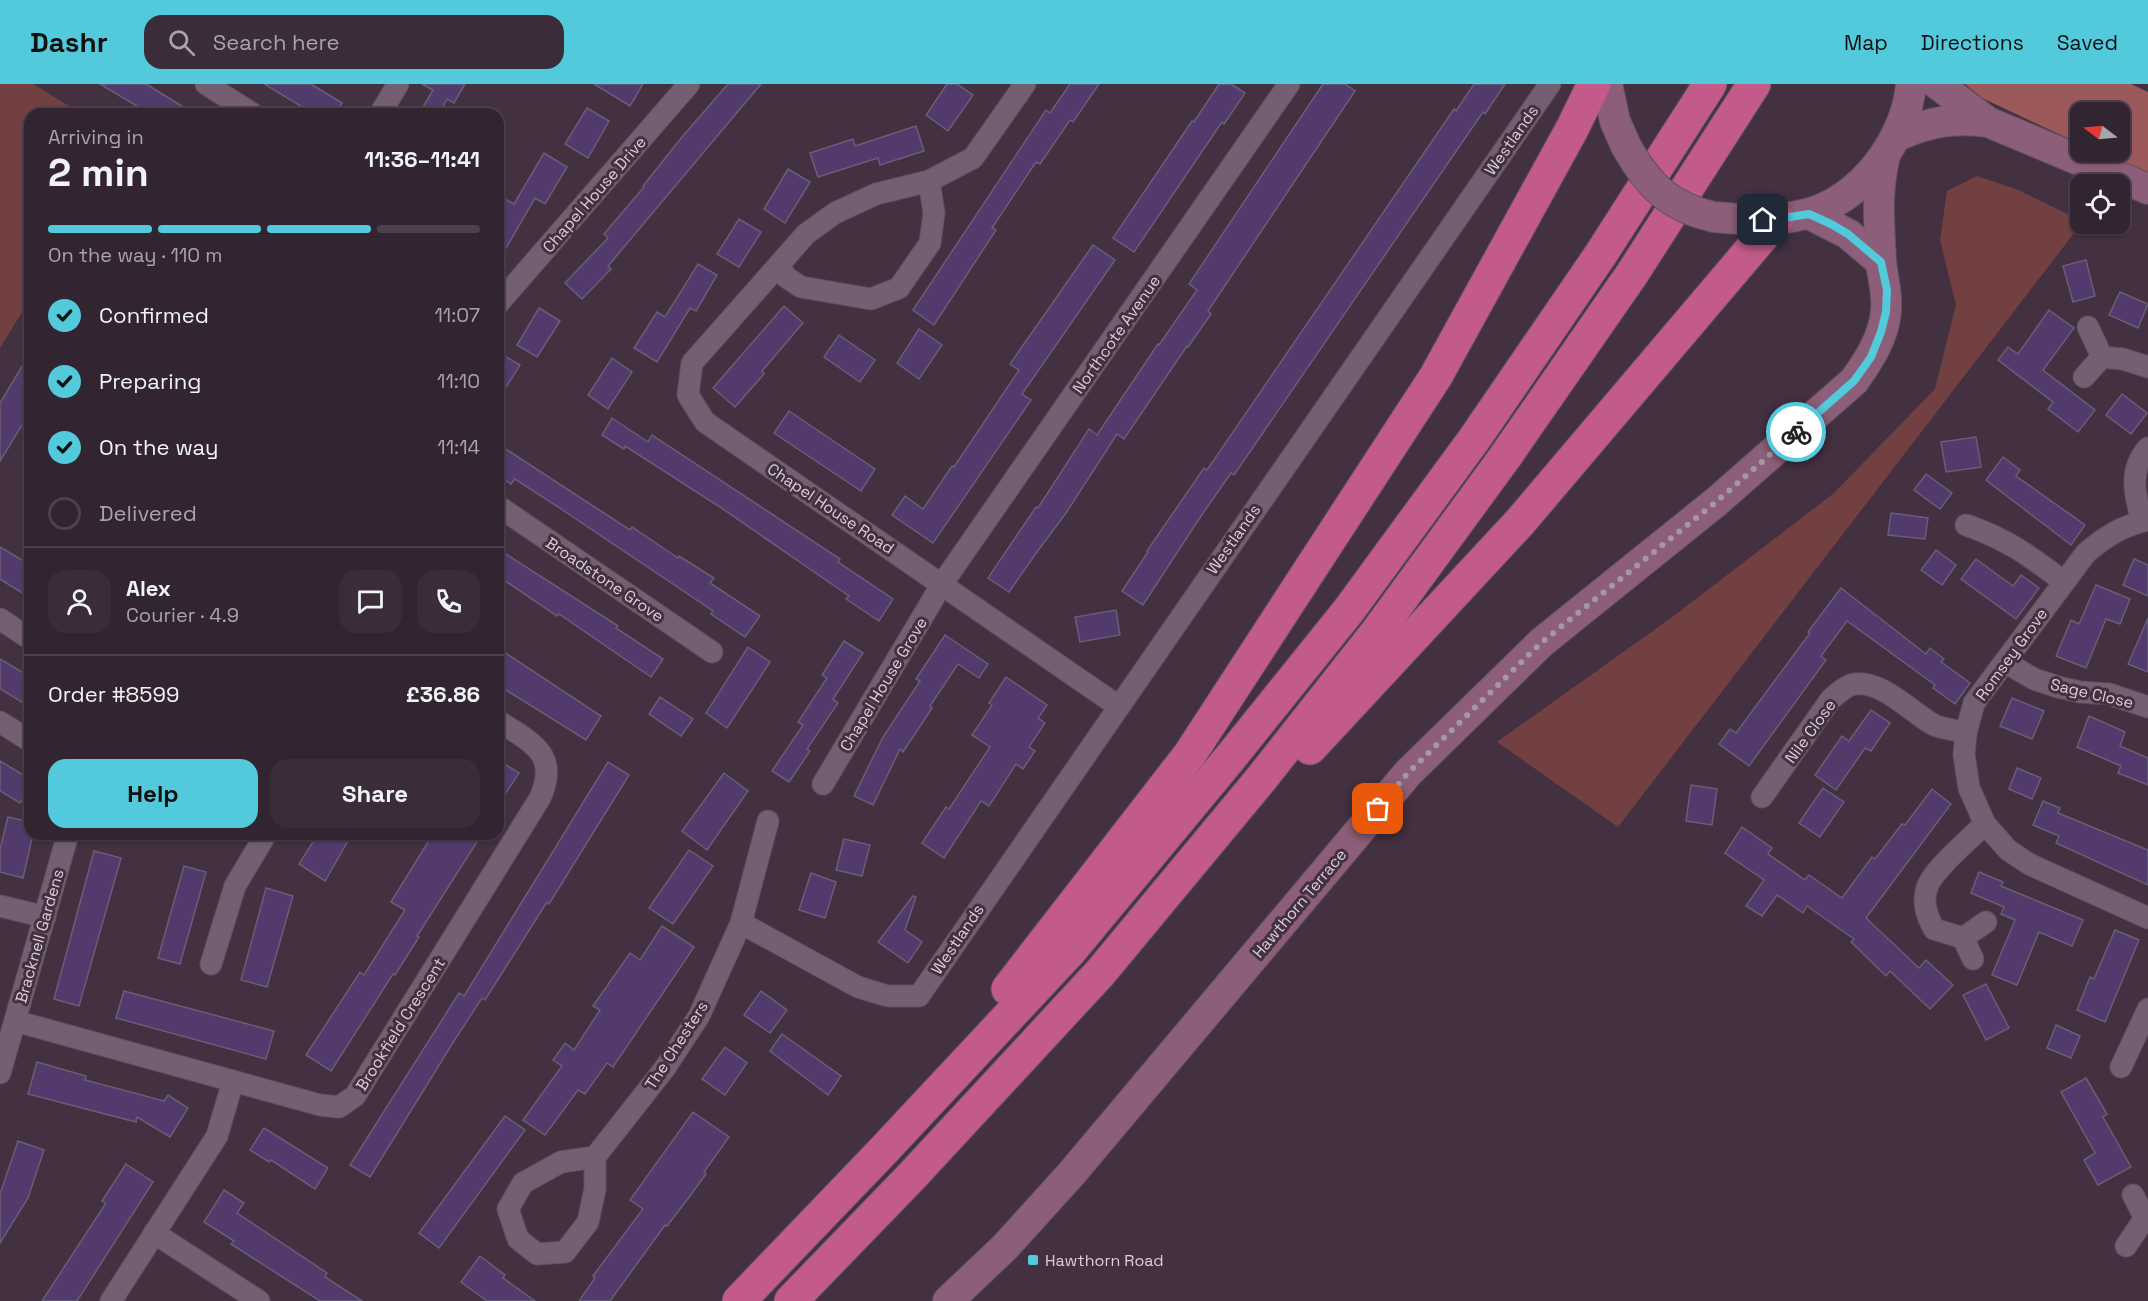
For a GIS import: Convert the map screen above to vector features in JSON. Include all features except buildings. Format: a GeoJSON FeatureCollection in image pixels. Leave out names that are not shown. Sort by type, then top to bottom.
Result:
{"type":"FeatureCollection","features":[{"type":"Feature","properties":{"kind":"highway"},"geometry":{"type":"LineString","coordinates":[[882,1152],[1190,754],[1436,376],[1572,129],[1594,84]]}},
{"type":"Feature","properties":{"kind":"highway"},"geometry":{"type":"LineString","coordinates":[[739,1301],[1070,951],[1349,610],[1475,438],[1601,255],[1710,84]]}},
{"type":"Feature","properties":{"kind":"highway"},"geometry":{"type":"LineString","coordinates":[[1100,973],[1261,779],[1355,659],[1505,458],[1632,274],[1754,84]]}},
{"type":"Feature","properties":{"kind":"highway"},"geometry":{"type":"LineString","coordinates":[[791,1301],[911,1177],[1520,522],[1793,217]]}},
{"type":"Feature","properties":{"kind":"main road"},"geometry":{"type":"LineString","coordinates":[[1606,84],[1615,121],[1626,146],[1640,170],[1657,190],[1684,208],[1714,217],[1749,220],[1793,217],[1832,203],[1853,189],[1871,172],[1891,145],[1905,116],[1911,84]]}},
{"type":"Feature","properties":{"kind":"main road"},"geometry":{"type":"LineString","coordinates":[[1938,84],[1988,122],[2148,189]]}},
{"type":"Feature","properties":{"kind":"main road"},"geometry":{"type":"LineString","coordinates":[[1891,145],[1918,126],[1946,120],[1988,122]]}},
{"type":"Feature","properties":{"kind":"main road","name":"Hawthorn Terrace"},"geometry":{"type":"LineString","coordinates":[[948,1301],[1005,1247],[1064,1182],[1408,773],[1542,642],[1716,502],[1854,381],[1871,357],[1886,312],[1887,290],[1881,262],[1878,195],[1891,145]]}},
{"type":"Feature","properties":{"kind":"main road"},"geometry":{"type":"LineString","coordinates":[[1793,217],[1848,234],[1881,262]]}},
{"type":"Feature","properties":{"kind":"street"},"geometry":{"type":"LineString","coordinates":[[206,84],[244,108]]}},
{"type":"Feature","properties":{"kind":"street"},"geometry":{"type":"LineString","coordinates":[[384,108],[398,84]]}},
{"type":"Feature","properties":{"kind":"street","name":"Chapel House Drive"},"geometry":{"type":"LineString","coordinates":[[504,297],[689,84]]}},
{"type":"Feature","properties":{"kind":"street","name":"Chapel House Road"},"geometry":{"type":"LineString","coordinates":[[1025,84],[973,158],[929,181],[876,194],[835,213],[806,234],[692,363],[688,394],[705,422],[1118,706]]}},
{"type":"Feature","properties":{"kind":"street","name":"Northcote Avenue"},"geometry":{"type":"LineString","coordinates":[[942,584],[1289,84]]}},
{"type":"Feature","properties":{"kind":"street","name":"Westlands"},"geometry":{"type":"LineString","coordinates":[[741,923],[858,987],[888,996],[919,996],[1550,84]]}},
{"type":"Feature","properties":{"kind":"street"},"geometry":{"type":"LineString","coordinates":[[779,265],[786,277],[801,287],[871,299],[899,288],[930,243],[934,213],[929,181]]}},
{"type":"Feature","properties":{"kind":"street"},"geometry":{"type":"LineString","coordinates":[[2088,327],[2102,357]]}},
{"type":"Feature","properties":{"kind":"street"},"geometry":{"type":"LineString","coordinates":[[2102,357],[2123,358],[2148,367]]}},
{"type":"Feature","properties":{"kind":"street"},"geometry":{"type":"LineString","coordinates":[[2084,377],[2102,357]]}},
{"type":"Feature","properties":{"kind":"street"},"geometry":{"type":"LineString","coordinates":[[2145,521],[2135,496],[2134,480],[2138,464],[2148,448]]}},
{"type":"Feature","properties":{"kind":"street","name":"Broadstone Grove"},"geometry":{"type":"LineString","coordinates":[[504,510],[712,652]]}},
{"type":"Feature","properties":{"kind":"street","name":"Romsey Grove"},"geometry":{"type":"LineString","coordinates":[[2145,521],[2130,524],[2106,536],[2086,553],[1974,704],[1966,733],[1964,755],[1969,788],[1985,824],[2008,850],[2030,864],[2148,918]]}},
{"type":"Feature","properties":{"kind":"street"},"geometry":{"type":"LineString","coordinates":[[1966,525],[2017,546],[2064,582]]}},
{"type":"Feature","properties":{"kind":"street","name":"Chapel House Grove"},"geometry":{"type":"LineString","coordinates":[[823,784],[942,584]]}},
{"type":"Feature","properties":{"kind":"street"},"geometry":{"type":"LineString","coordinates":[[0,619],[24,635]]}},
{"type":"Feature","properties":{"kind":"street","name":"Sage Close"},"geometry":{"type":"LineString","coordinates":[[2005,662],[2034,679],[2058,687],[2080,692],[2109,694],[2148,707]]}},
{"type":"Feature","properties":{"kind":"street","name":"Nile Close"},"geometry":{"type":"LineString","coordinates":[[1762,797],[1831,699],[1844,688],[1855,684],[1879,689],[1935,725],[1966,733]]}},
{"type":"Feature","properties":{"kind":"street"},"geometry":{"type":"LineString","coordinates":[[0,722],[24,737]]}},
{"type":"Feature","properties":{"kind":"street","name":"Brookfield Crescent"},"geometry":{"type":"LineString","coordinates":[[15,1021],[320,1105],[339,1107],[355,1096],[540,798],[547,782],[546,761],[531,742],[504,726]]}},
{"type":"Feature","properties":{"kind":"street","name":"The Chesters"},"geometry":{"type":"LineString","coordinates":[[595,1157],[665,1068],[699,1016],[741,923],[768,821]]}},
{"type":"Feature","properties":{"kind":"street"},"geometry":{"type":"LineString","coordinates":[[1973,959],[1963,938],[1934,929],[1925,903],[1927,886],[1937,872],[1985,824]]}},
{"type":"Feature","properties":{"kind":"street","name":"Bracknell Gardens"},"geometry":{"type":"LineString","coordinates":[[0,1073],[66,840]]}},
{"type":"Feature","properties":{"kind":"street"},"geometry":{"type":"LineString","coordinates":[[211,964],[235,886],[262,840]]}},
{"type":"Feature","properties":{"kind":"street"},"geometry":{"type":"LineString","coordinates":[[0,906],[45,917]]}},
{"type":"Feature","properties":{"kind":"street"},"geometry":{"type":"LineString","coordinates":[[1963,938],[1986,922]]}},
{"type":"Feature","properties":{"kind":"street"},"geometry":{"type":"LineString","coordinates":[[2121,1067],[2148,1009]]}},
{"type":"Feature","properties":{"kind":"street"},"geometry":{"type":"LineString","coordinates":[[111,1301],[217,1136],[233,1081]]}},
{"type":"Feature","properties":{"kind":"street"},"geometry":{"type":"LineString","coordinates":[[595,1157],[595,1189],[588,1222],[565,1252],[537,1254],[518,1239],[508,1209],[523,1182],[561,1162],[595,1157]]}},
{"type":"Feature","properties":{"kind":"street"},"geometry":{"type":"LineString","coordinates":[[2126,1246],[2146,1218],[2133,1195]]}},
{"type":"Feature","properties":{"kind":"street"},"geometry":{"type":"LineString","coordinates":[[154,1233],[259,1301]]}},
{"type":"Feature","properties":{"kind":"shaded area"},"geometry":{"type":"Polygon","coordinates":[[[0,84],[33,84],[72,108],[24,108],[24,309],[0,348],[0,84]]]}},
{"type":"Feature","properties":{"kind":"shaded area"},"geometry":{"type":"Polygon","coordinates":[[[1965,84],[2131,84],[2148,92],[2148,174],[2120,162],[2130,162],[2130,102],[2070,102],[2070,139],[1982,98],[1965,84]]]}},
{"type":"Feature","properties":{"kind":"shaded area"},"geometry":{"type":"Polygon","coordinates":[[[1977,176],[2016,189],[2070,215],[2070,234],[2073,234],[1618,827],[1497,742],[1671,618],[1834,493],[1935,389],[1956,305],[1940,240],[1947,191],[1977,176]]]}},
{"type":"Feature","properties":{"kind":"way so far"},"geometry":{"type":"LineString","coordinates":[[1378,809],[1408,773],[1542,642],[1716,502],[1796,432]]}},
{"type":"Feature","properties":{"kind":"place","name":"Hawthorn Road"},"geometry":{"type":"Point","coordinates":[1033,1260]}},
{"type":"Feature","properties":{"kind":"route"},"geometry":{"type":"LineString","coordinates":[[1763,220],[1809,214],[1831,224],[1848,234],[1881,262],[1887,290],[1886,312],[1871,357],[1854,381],[1796,432]]}}]}
